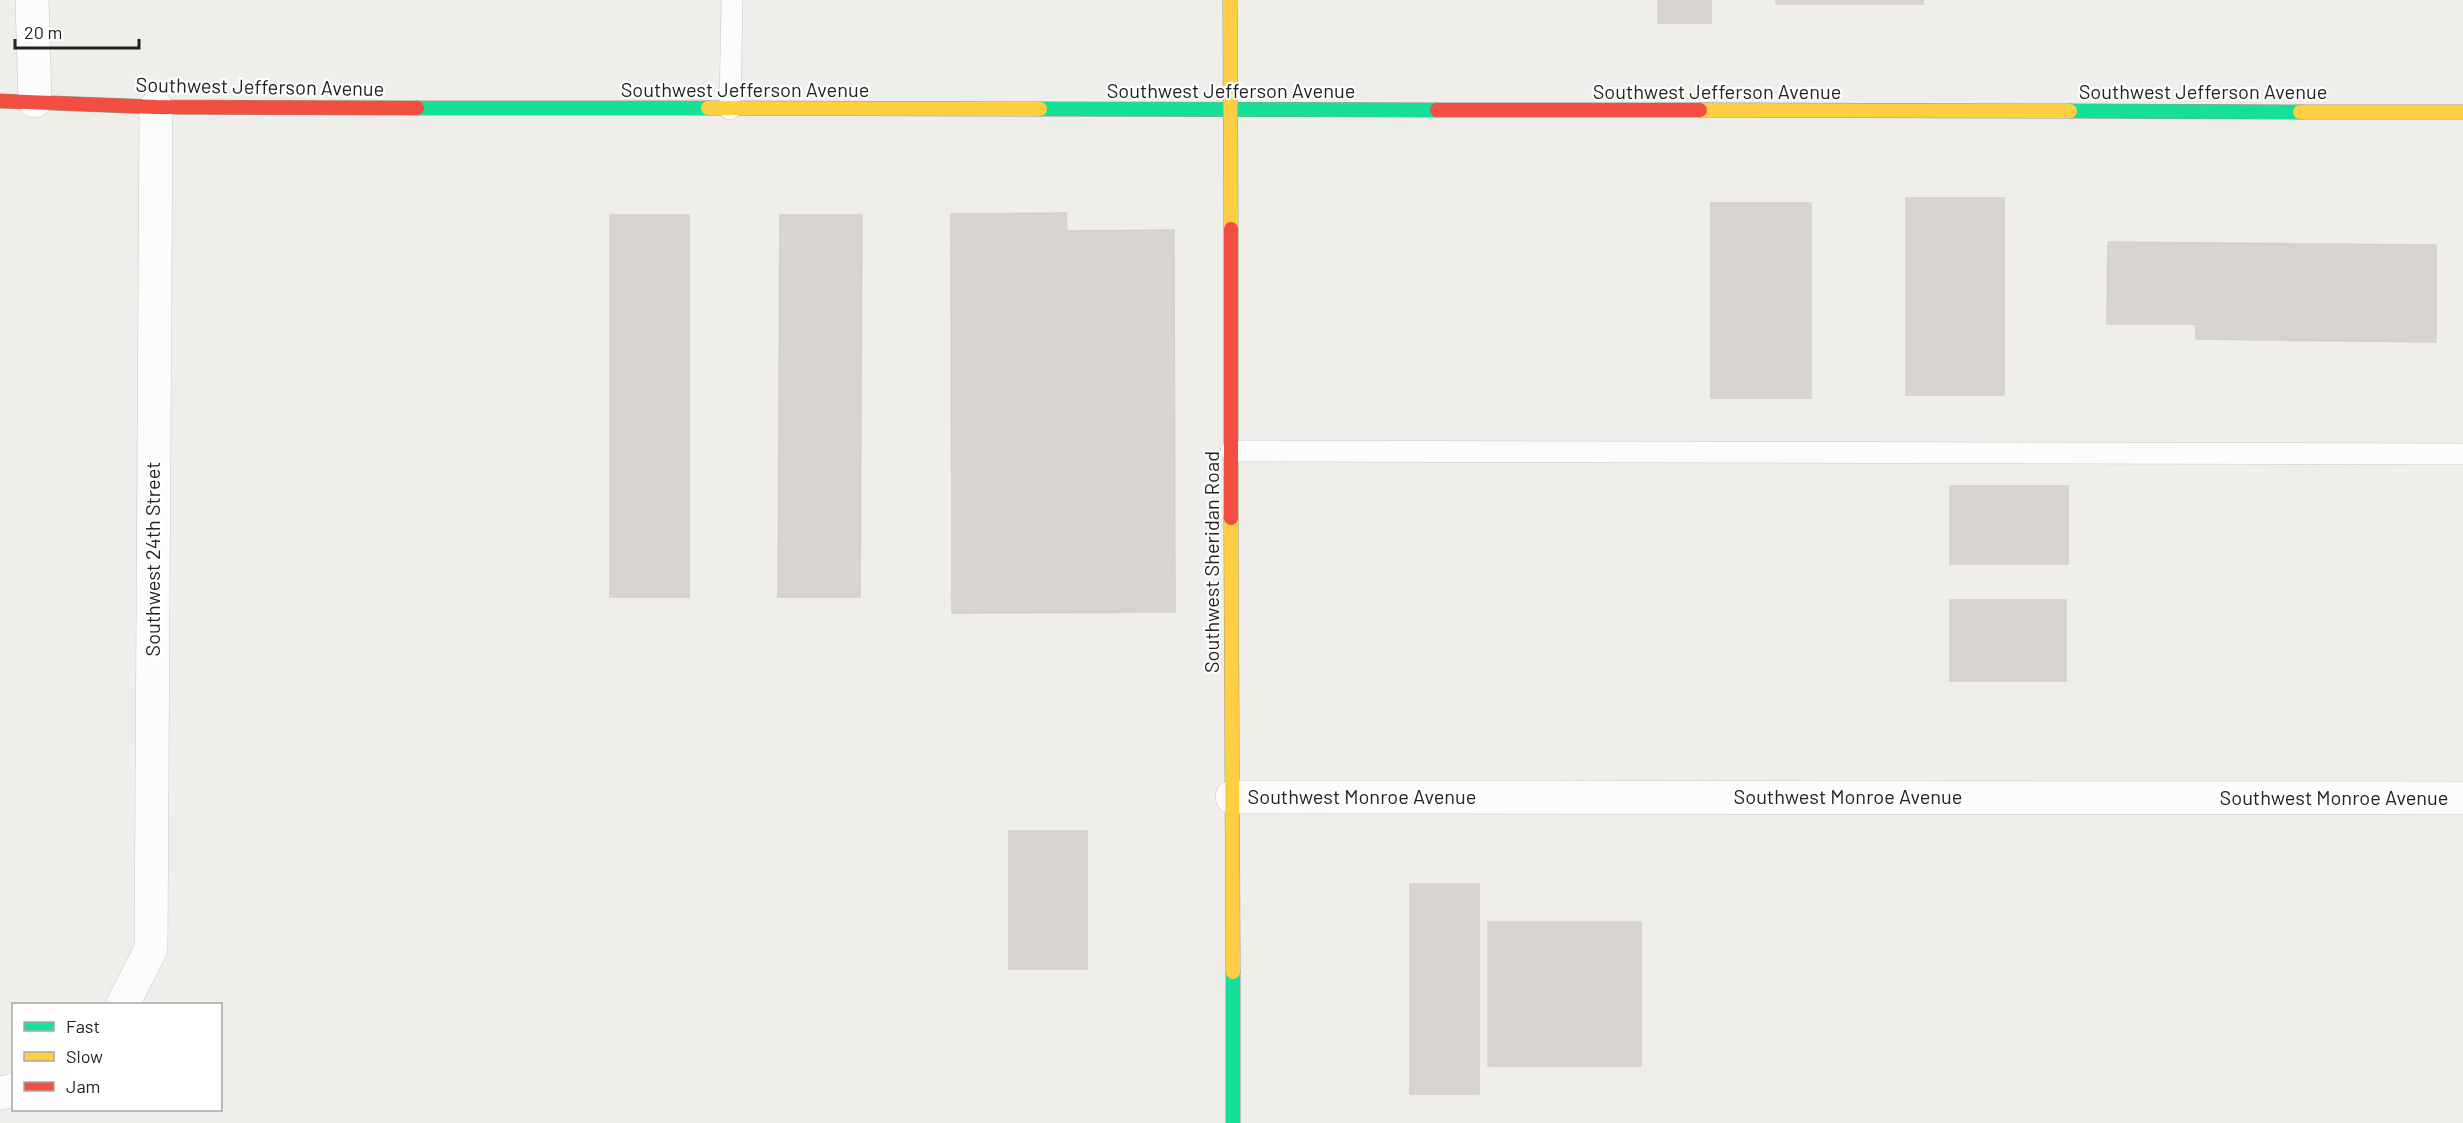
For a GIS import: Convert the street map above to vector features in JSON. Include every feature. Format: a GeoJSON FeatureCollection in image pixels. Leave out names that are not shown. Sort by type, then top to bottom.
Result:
{"type":"FeatureCollection","features":[{"type":"Feature","properties":{"kind":"street"},"geometry":{"type":"LineString","coordinates":[[32,0],[34,101]]}},
{"type":"Feature","properties":{"kind":"street","name":"Southwest Sheridan Road"},"geometry":{"type":"LineString","coordinates":[[1230,0],[1233,1123]]}},
{"type":"Feature","properties":{"kind":"street","name":"Southwest Jefferson Avenue"},"geometry":{"type":"LineString","coordinates":[[0,101],[156,107],[2463,112]]}},
{"type":"Feature","properties":{"kind":"street","name":"Southwest 24th Street"},"geometry":{"type":"LineString","coordinates":[[124,1003],[151,949],[156,107]]}},
{"type":"Feature","properties":{"kind":"street","name":"Southwest Monroe Avenue"},"geometry":{"type":"LineString","coordinates":[[1232,797],[2463,798]]}},
{"type":"Feature","properties":{"kind":"lane"},"geometry":{"type":"LineString","coordinates":[[730,109],[732,0]]}},
{"type":"Feature","properties":{"kind":"lane"},"geometry":{"type":"LineString","coordinates":[[1231,451],[2463,454]]}},
{"type":"Feature","properties":{"kind":"building"},"geometry":{"type":"Polygon","coordinates":[[[1658,0],[1711,0],[1711,23],[1658,23],[1658,0]]]}},
{"type":"Feature","properties":{"kind":"building"},"geometry":{"type":"Polygon","coordinates":[[[1776,0],[1923,0],[1923,4],[1776,4],[1776,0]]]}},
{"type":"Feature","properties":{"kind":"building"},"geometry":{"type":"Polygon","coordinates":[[[1906,198],[2004,198],[2004,395],[1906,395],[1906,198]]]}},
{"type":"Feature","properties":{"kind":"building"},"geometry":{"type":"Polygon","coordinates":[[[1711,203],[1811,203],[1811,398],[1711,398],[1711,203]]]}},
{"type":"Feature","properties":{"kind":"building"},"geometry":{"type":"Polygon","coordinates":[[[1066,213],[1067,231],[1174,230],[1175,612],[952,613],[951,214],[1066,213]]]}},
{"type":"Feature","properties":{"kind":"building"},"geometry":{"type":"Polygon","coordinates":[[[610,215],[689,215],[689,597],[610,597],[610,215]]]}},
{"type":"Feature","properties":{"kind":"building"},"geometry":{"type":"Polygon","coordinates":[[[780,215],[862,215],[860,597],[778,597],[780,215]]]}},
{"type":"Feature","properties":{"kind":"building"},"geometry":{"type":"Polygon","coordinates":[[[2108,242],[2436,245],[2436,342],[2196,339],[2196,324],[2107,324],[2108,242]]]}},
{"type":"Feature","properties":{"kind":"building"},"geometry":{"type":"Polygon","coordinates":[[[1950,486],[2068,486],[2068,564],[1950,564],[1950,486]]]}},
{"type":"Feature","properties":{"kind":"building"},"geometry":{"type":"Polygon","coordinates":[[[1950,600],[2066,600],[2066,681],[1950,681],[1950,600]]]}},
{"type":"Feature","properties":{"kind":"building"},"geometry":{"type":"Polygon","coordinates":[[[1009,831],[1087,831],[1087,969],[1009,969],[1009,831]]]}},
{"type":"Feature","properties":{"kind":"building"},"geometry":{"type":"Polygon","coordinates":[[[1410,884],[1479,884],[1479,1094],[1410,1094],[1410,884]]]}},
{"type":"Feature","properties":{"kind":"building"},"geometry":{"type":"Polygon","coordinates":[[[1488,922],[1641,922],[1641,1066],[1488,1066],[1488,922]]]}},
{"type":"Feature","properties":{"kind":"traffic: fast"},"geometry":{"type":"LineString","coordinates":[[417,108],[708,108]]}},
{"type":"Feature","properties":{"kind":"traffic: fast"},"geometry":{"type":"LineString","coordinates":[[1040,109],[1437,110]]}},
{"type":"Feature","properties":{"kind":"traffic: fast"},"geometry":{"type":"LineString","coordinates":[[2070,111],[2300,112]]}},
{"type":"Feature","properties":{"kind":"traffic: fast"},"geometry":{"type":"LineString","coordinates":[[1233,972],[1233,1123]]}},
{"type":"Feature","properties":{"kind":"traffic: slow"},"geometry":{"type":"LineString","coordinates":[[1230,0],[1231,229]]}},
{"type":"Feature","properties":{"kind":"traffic: slow"},"geometry":{"type":"LineString","coordinates":[[708,108],[1040,109]]}},
{"type":"Feature","properties":{"kind":"traffic: slow"},"geometry":{"type":"LineString","coordinates":[[1700,110],[2070,111]]}},
{"type":"Feature","properties":{"kind":"traffic: slow"},"geometry":{"type":"LineString","coordinates":[[2300,112],[2463,112]]}},
{"type":"Feature","properties":{"kind":"traffic: slow"},"geometry":{"type":"LineString","coordinates":[[1231,518],[1233,972]]}},
{"type":"Feature","properties":{"kind":"traffic: jam"},"geometry":{"type":"LineString","coordinates":[[0,101],[156,107],[417,108]]}},
{"type":"Feature","properties":{"kind":"traffic: jam"},"geometry":{"type":"LineString","coordinates":[[1437,110],[1700,110]]}},
{"type":"Feature","properties":{"kind":"traffic: jam"},"geometry":{"type":"LineString","coordinates":[[1231,229],[1231,518]]}}]}
